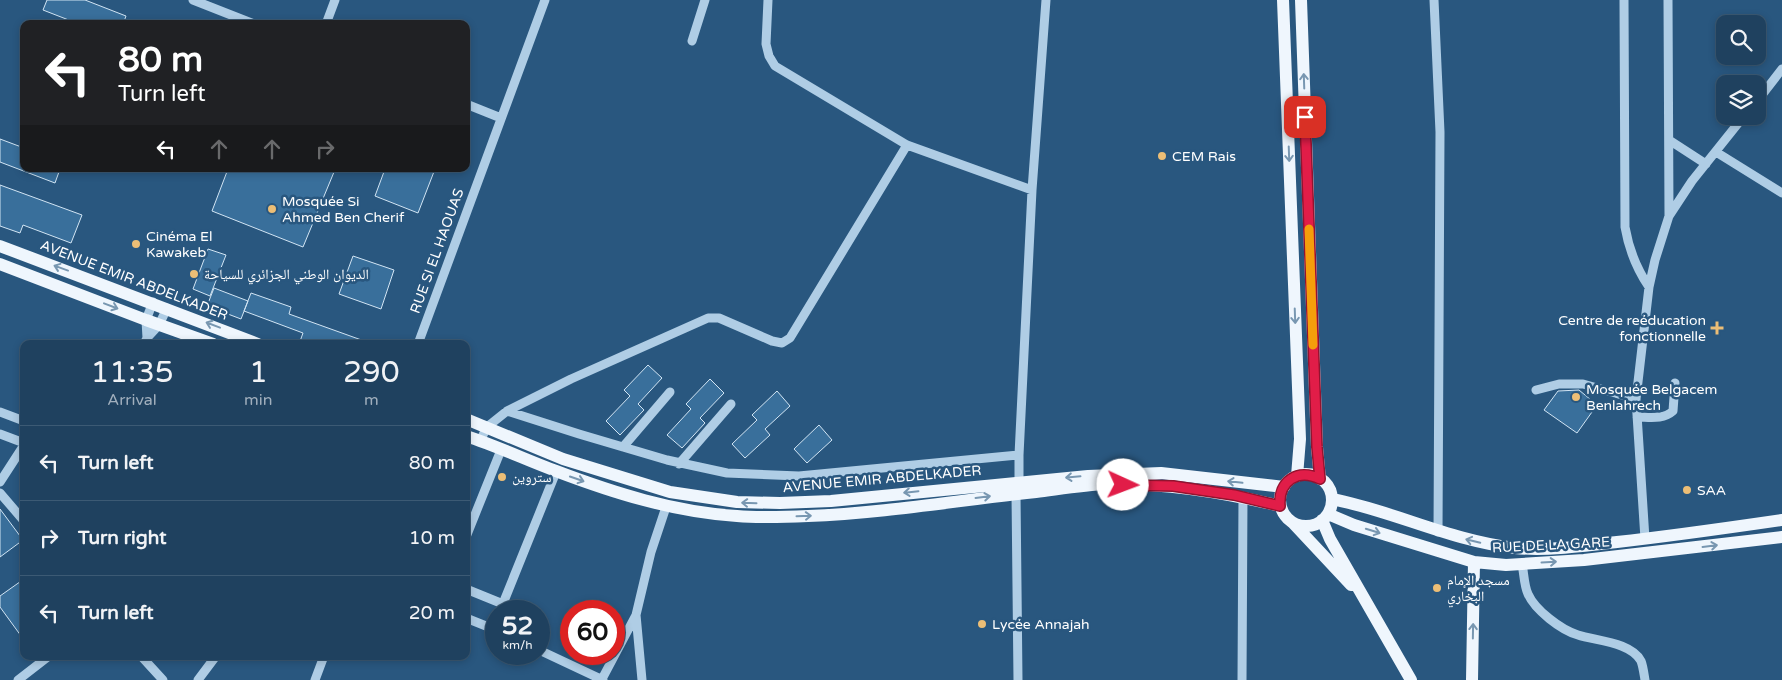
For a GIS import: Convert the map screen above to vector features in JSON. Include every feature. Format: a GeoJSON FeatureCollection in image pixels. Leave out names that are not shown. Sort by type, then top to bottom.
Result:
{"type":"FeatureCollection","features":[{"type":"Feature","properties":{"kind":"main road"},"geometry":{"type":"LineString","coordinates":[[1283,0],[1300,439],[1297,476]]}},
{"type":"Feature","properties":{"kind":"main road"},"geometry":{"type":"LineString","coordinates":[[1301,0],[1317,447],[1320,479]]}},
{"type":"Feature","properties":{"kind":"main road","name":"AVENUE EMIR ABDELKADER"},"geometry":{"type":"LineString","coordinates":[[0,246],[153,302],[248,340]]}},
{"type":"Feature","properties":{"kind":"main road"},"geometry":{"type":"LineString","coordinates":[[0,264],[202,340]]}},
{"type":"Feature","properties":{"kind":"main road","name":"AVENUE EMIR ABDELKADER"},"geometry":{"type":"LineString","coordinates":[[470,421],[563,459],[670,492],[737,502],[831,501],[1106,484],[1173,486],[1243,497],[1280,506]]}},
{"type":"Feature","properties":{"kind":"main road","name":"AVENUE EMIR ABDELKADER"},"geometry":{"type":"LineString","coordinates":[[470,437],[556,472],[618,493],[666,507],[731,516],[775,517],[878,511],[1088,476],[1161,473],[1284,487]]}},
{"type":"Feature","properties":{"kind":"main road"},"geometry":{"type":"LineString","coordinates":[[1293,523],[1308,526],[1325,517],[1331,507],[1330,491],[1320,479],[1313,475],[1305,474],[1289,480],[1284,487],[1280,506],[1287,518],[1362,597]]}},
{"type":"Feature","properties":{"kind":"main road","name":"RUE DE LA GARE"},"geometry":{"type":"LineString","coordinates":[[1332,499],[1352,503],[1438,532],[1481,543],[1516,548],[1560,549],[1782,520]]}},
{"type":"Feature","properties":{"kind":"main road"},"geometry":{"type":"LineString","coordinates":[[1325,517],[1330,539],[1411,680]]}},
{"type":"Feature","properties":{"kind":"main road","name":"RUE DE LA GARE"},"geometry":{"type":"LineString","coordinates":[[1325,517],[1474,562],[1506,565],[1584,560],[1782,536]]}},
{"type":"Feature","properties":{"kind":"main road"},"geometry":{"type":"LineString","coordinates":[[1645,539],[1648,553]]}},
{"type":"Feature","properties":{"kind":"main road"},"geometry":{"type":"LineString","coordinates":[[1472,680],[1474,562]]}},
{"type":"Feature","properties":{"kind":"street"},"geometry":{"type":"LineString","coordinates":[[193,0],[204,2],[245,20]]}},
{"type":"Feature","properties":{"kind":"street"},"geometry":{"type":"LineString","coordinates":[[328,20],[336,0]]}},
{"type":"Feature","properties":{"kind":"street","name":"RUE SI EL HAOUAS"},"geometry":{"type":"LineString","coordinates":[[419,340],[545,0]]}},
{"type":"Feature","properties":{"kind":"street"},"geometry":{"type":"LineString","coordinates":[[692,41],[705,0]]}},
{"type":"Feature","properties":{"kind":"street"},"geometry":{"type":"LineString","coordinates":[[768,0],[766,44],[769,56],[776,66],[908,145],[1032,190]]}},
{"type":"Feature","properties":{"kind":"street"},"geometry":{"type":"LineString","coordinates":[[1018,680],[1019,456],[1032,190],[1046,0]]}},
{"type":"Feature","properties":{"kind":"street"},"geometry":{"type":"LineString","coordinates":[[1434,0],[1440,132],[1438,532]]}},
{"type":"Feature","properties":{"kind":"street"},"geometry":{"type":"LineString","coordinates":[[1624,0],[1625,227],[1632,259],[1649,287]]}},
{"type":"Feature","properties":{"kind":"street"},"geometry":{"type":"LineString","coordinates":[[1668,0],[1669,216]]}},
{"type":"Feature","properties":{"kind":"street"},"geometry":{"type":"LineString","coordinates":[[1766,90],[1782,69]]}},
{"type":"Feature","properties":{"kind":"street"},"geometry":{"type":"LineString","coordinates":[[470,106],[501,118]]}},
{"type":"Feature","properties":{"kind":"street"},"geometry":{"type":"LineString","coordinates":[[1645,539],[1636,399],[1649,287],[1655,260],[1669,216],[1692,181],[1737,125]]}},
{"type":"Feature","properties":{"kind":"street"},"geometry":{"type":"LineString","coordinates":[[1668,140],[1706,164]]}},
{"type":"Feature","properties":{"kind":"street"},"geometry":{"type":"LineString","coordinates":[[480,441],[486,427],[507,411],[571,379],[708,318],[719,318],[772,341],[782,343],[790,338],[908,145]]}},
{"type":"Feature","properties":{"kind":"street"},"geometry":{"type":"LineString","coordinates":[[1716,152],[1782,193]]}},
{"type":"Feature","properties":{"kind":"street"},"geometry":{"type":"LineString","coordinates":[[145,340],[146,320],[153,302]]}},
{"type":"Feature","properties":{"kind":"street"},"geometry":{"type":"LineString","coordinates":[[146,340],[159,325],[167,308]]}},
{"type":"Feature","properties":{"kind":"street"},"geometry":{"type":"LineString","coordinates":[[1637,417],[1668,416],[1673,411],[1675,383]]}},
{"type":"Feature","properties":{"kind":"street"},"geometry":{"type":"LineString","coordinates":[[1536,390],[1559,384],[1583,384],[1636,399]]}},
{"type":"Feature","properties":{"kind":"street"},"geometry":{"type":"LineString","coordinates":[[623,447],[670,392]]}},
{"type":"Feature","properties":{"kind":"street"},"geometry":{"type":"LineString","coordinates":[[679,464],[731,404]]}},
{"type":"Feature","properties":{"kind":"street"},"geometry":{"type":"LineString","coordinates":[[507,411],[679,464],[727,473],[799,476],[1019,456]]}},
{"type":"Feature","properties":{"kind":"street"},"geometry":{"type":"LineString","coordinates":[[0,412],[20,420]]}},
{"type":"Feature","properties":{"kind":"street"},"geometry":{"type":"LineString","coordinates":[[0,434],[20,442]]}},
{"type":"Feature","properties":{"kind":"street"},"geometry":{"type":"LineString","coordinates":[[0,482],[20,450]]}},
{"type":"Feature","properties":{"kind":"street"},"geometry":{"type":"LineString","coordinates":[[470,527],[501,450]]}},
{"type":"Feature","properties":{"kind":"street"},"geometry":{"type":"LineString","coordinates":[[505,600],[556,472]]}},
{"type":"Feature","properties":{"kind":"street"},"geometry":{"type":"LineString","coordinates":[[0,493],[20,516]]}},
{"type":"Feature","properties":{"kind":"street"},"geometry":{"type":"LineString","coordinates":[[1242,680],[1243,497]]}},
{"type":"Feature","properties":{"kind":"street"},"geometry":{"type":"LineString","coordinates":[[550,655],[602,680],[636,615],[651,552],[666,507]]}},
{"type":"Feature","properties":{"kind":"street"},"geometry":{"type":"LineString","coordinates":[[1522,564],[1527,593],[1542,612],[1561,628],[1577,635],[1618,645],[1632,652],[1641,661],[1645,680]]}},
{"type":"Feature","properties":{"kind":"street"},"geometry":{"type":"LineString","coordinates":[[470,590],[488,600]]}},
{"type":"Feature","properties":{"kind":"street"},"geometry":{"type":"LineString","coordinates":[[636,615],[639,665],[642,680]]}},
{"type":"Feature","properties":{"kind":"street"},"geometry":{"type":"LineString","coordinates":[[470,619],[485,624]]}},
{"type":"Feature","properties":{"kind":"street"},"geometry":{"type":"LineString","coordinates":[[18,680],[44,660]]}},
{"type":"Feature","properties":{"kind":"street"},"geometry":{"type":"LineString","coordinates":[[145,660],[163,680]]}},
{"type":"Feature","properties":{"kind":"street"},"geometry":{"type":"LineString","coordinates":[[198,680],[213,660]]}},
{"type":"Feature","properties":{"kind":"street"},"geometry":{"type":"LineString","coordinates":[[315,680],[322,660]]}},
{"type":"Feature","properties":{"kind":"building"},"geometry":{"type":"Polygon","coordinates":[[[47,0],[85,0],[126,16],[124,20],[69,20],[43,10],[47,0]]]}},
{"type":"Feature","properties":{"kind":"building"},"geometry":{"type":"Polygon","coordinates":[[[0,139],[20,146],[20,170],[0,162],[0,139]]]}},
{"type":"Feature","properties":{"kind":"building"},"geometry":{"type":"Polygon","coordinates":[[[26,172],[59,172],[55,183],[26,172]]]}},
{"type":"Feature","properties":{"kind":"building","name":"Mosquée Si Ahmed Ben Cherif"},"geometry":{"type":"Polygon","coordinates":[[[227,172],[334,172],[303,247],[212,211],[227,172]]]}},
{"type":"Feature","properties":{"kind":"building"},"geometry":{"type":"Polygon","coordinates":[[[384,172],[434,172],[418,213],[375,196],[384,172]]]}},
{"type":"Feature","properties":{"kind":"building"},"geometry":{"type":"Polygon","coordinates":[[[0,185],[82,215],[71,243],[23,225],[20,233],[0,226],[0,185]]]}},
{"type":"Feature","properties":{"kind":"building"},"geometry":{"type":"Polygon","coordinates":[[[208,249],[226,255],[210,296],[193,289],[208,249]]]}},
{"type":"Feature","properties":{"kind":"building"},"geometry":{"type":"Polygon","coordinates":[[[353,256],[394,270],[381,309],[339,294],[353,256]]]}},
{"type":"Feature","properties":{"kind":"building"},"geometry":{"type":"Polygon","coordinates":[[[214,288],[248,301],[241,319],[207,306],[214,288]]]}},
{"type":"Feature","properties":{"kind":"building"},"geometry":{"type":"Polygon","coordinates":[[[251,293],[291,307],[289,314],[361,340],[300,340],[303,333],[244,311],[251,293]]]}},
{"type":"Feature","properties":{"kind":"building"},"geometry":{"type":"Polygon","coordinates":[[[648,365],[662,378],[638,404],[644,410],[620,435],[606,421],[630,396],[624,390],[648,365]]]}},
{"type":"Feature","properties":{"kind":"building"},"geometry":{"type":"Polygon","coordinates":[[[710,379],[724,393],[700,418],[705,423],[682,448],[667,435],[691,409],[686,404],[710,379]]]}},
{"type":"Feature","properties":{"kind":"building"},"geometry":{"type":"Polygon","coordinates":[[[1579,390],[1597,405],[1577,433],[1544,410],[1558,391],[1579,390]]]}},
{"type":"Feature","properties":{"kind":"building"},"geometry":{"type":"Polygon","coordinates":[[[777,391],[790,406],[765,429],[770,435],[745,458],[732,444],[757,420],[752,415],[777,391]]]}},
{"type":"Feature","properties":{"kind":"building"},"geometry":{"type":"Polygon","coordinates":[[[819,425],[832,440],[807,463],[794,449],[819,425]]]}},
{"type":"Feature","properties":{"kind":"building"},"geometry":{"type":"Polygon","coordinates":[[[0,509],[20,536],[20,542],[0,557],[0,509]]]}},
{"type":"Feature","properties":{"kind":"building"},"geometry":{"type":"Polygon","coordinates":[[[20,582],[20,634],[0,607],[0,596],[20,582]]]}},
{"type":"Feature","properties":{"kind":"slow traffic"},"geometry":{"type":"LineString","coordinates":[[1309,229],[1313,345]]}},
{"type":"Feature","properties":{"kind":"place","name":"CEM Rais"},"geometry":{"type":"Point","coordinates":[1162,156]}},
{"type":"Feature","properties":{"kind":"place","name":"Mosquée Si Ahmed Ben Cherif"},"geometry":{"type":"Point","coordinates":[272,209]}},
{"type":"Feature","properties":{"kind":"place","name":"Cinéma El Kawakeb"},"geometry":{"type":"Point","coordinates":[136,244]}},
{"type":"Feature","properties":{"kind":"place","name":"الديوان الوطني الجزائري للسياحة"},"geometry":{"type":"Point","coordinates":[194,274]}},
{"type":"Feature","properties":{"kind":"place","name":"Centre de reéducation fonctionnelle"},"geometry":{"type":"Point","coordinates":[1717,328]}},
{"type":"Feature","properties":{"kind":"place","name":"Mosquée Belgacem Benlahrech"},"geometry":{"type":"Point","coordinates":[1576,397]}},
{"type":"Feature","properties":{"kind":"place","name":"ستروين"},"geometry":{"type":"Point","coordinates":[502,477]}},
{"type":"Feature","properties":{"kind":"place","name":"SAA"},"geometry":{"type":"Point","coordinates":[1687,490]}},
{"type":"Feature","properties":{"kind":"place","name":"مسجد الإمام البخاري"},"geometry":{"type":"Point","coordinates":[1437,588]}},
{"type":"Feature","properties":{"kind":"place","name":"Lycée Annajah"},"geometry":{"type":"Point","coordinates":[982,624]}},
{"type":"Feature","properties":{"kind":"route"},"geometry":{"type":"LineString","coordinates":[[1123,485],[1173,486],[1234,495],[1280,506],[1281,493],[1289,480],[1305,474],[1313,475],[1320,479],[1317,447],[1305,117]]}}]}
